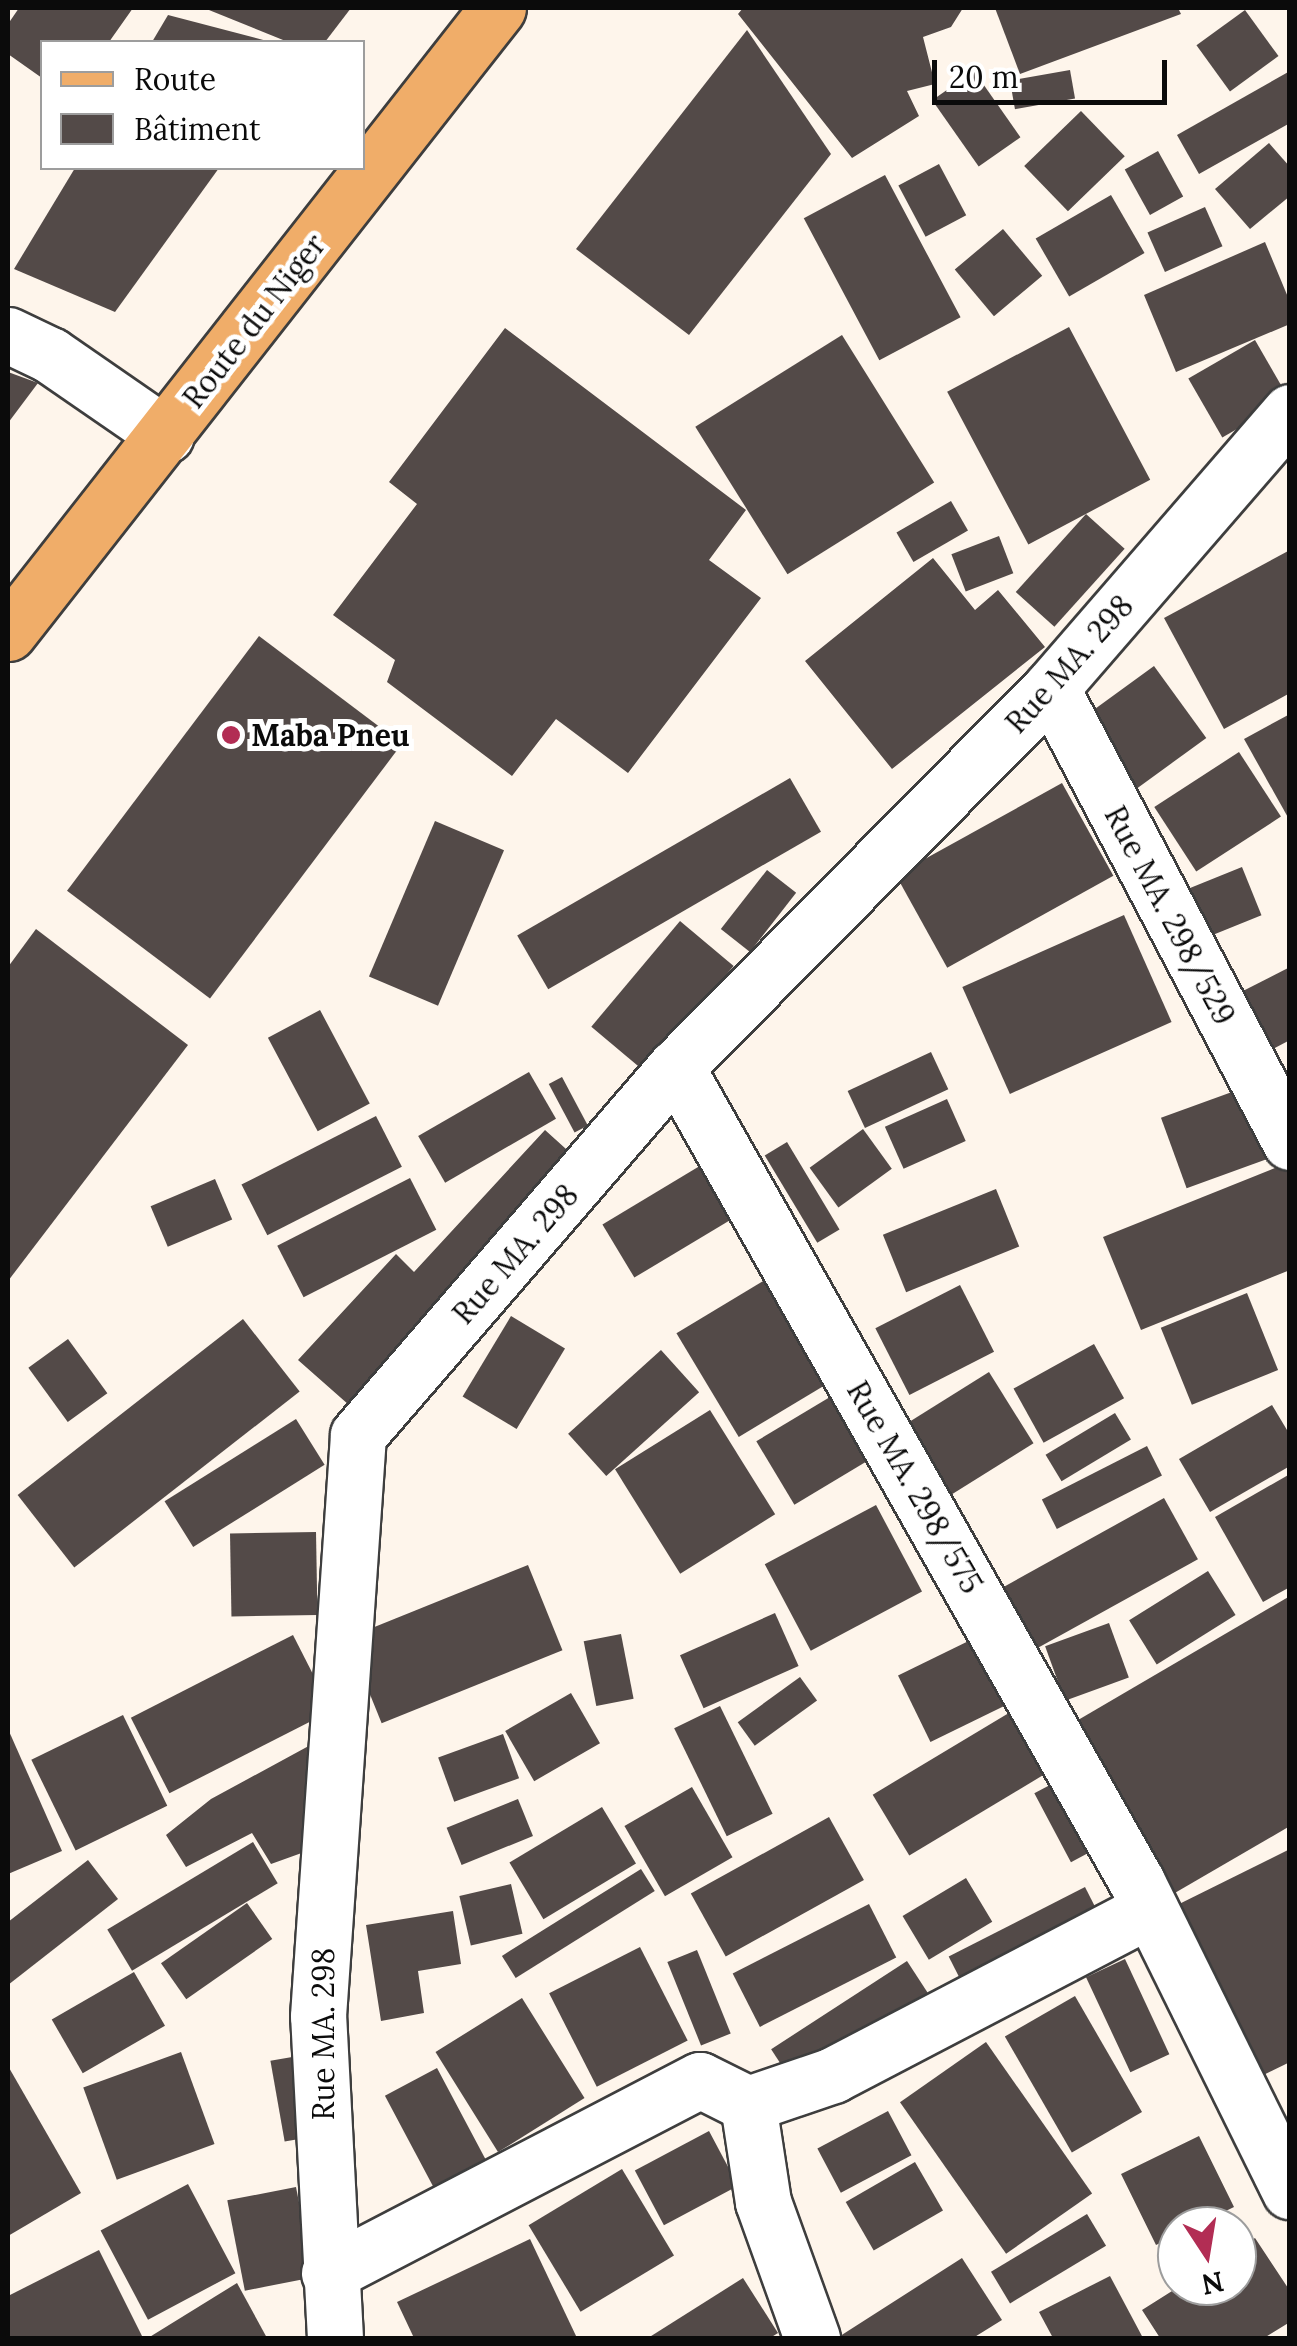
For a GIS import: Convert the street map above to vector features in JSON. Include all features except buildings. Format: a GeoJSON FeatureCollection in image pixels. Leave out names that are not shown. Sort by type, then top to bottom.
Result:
{"type":"FeatureCollection","features":[{"type":"Feature","properties":{"kind":"main road","name":"Route du Niger"},"geometry":{"type":"LineString","coordinates":[[8,632],[498,8]]}},
{"type":"Feature","properties":{"kind":"street"},"geometry":{"type":"LineString","coordinates":[[8,336],[50,356],[166,435]]}},
{"type":"Feature","properties":{"kind":"street","name":"Rue MA. 298"},"geometry":{"type":"LineString","coordinates":[[331,2337],[318,2016],[358,1436],[676,1067],[1051,688],[1290,412]]}},
{"type":"Feature","properties":{"kind":"street","name":"Rue MA. 298/529"},"geometry":{"type":"LineString","coordinates":[[1051,688],[1290,1142]]}},
{"type":"Feature","properties":{"kind":"street","name":"Rue MA. 298/575"},"geometry":{"type":"LineString","coordinates":[[676,1067],[1149,1910],[1290,2191]]}},
{"type":"Feature","properties":{"kind":"street"},"geometry":{"type":"LineString","coordinates":[[329,2273],[700,2080],[748,2104],[833,2075],[1149,1910]]}},
{"type":"Feature","properties":{"kind":"street"},"geometry":{"type":"LineString","coordinates":[[748,2104],[762,2202],[812,2338]]}},
{"type":"Feature","properties":{"kind":"place","name":"Maba Pneu"},"geometry":{"type":"Point","coordinates":[231,735]}}]}
